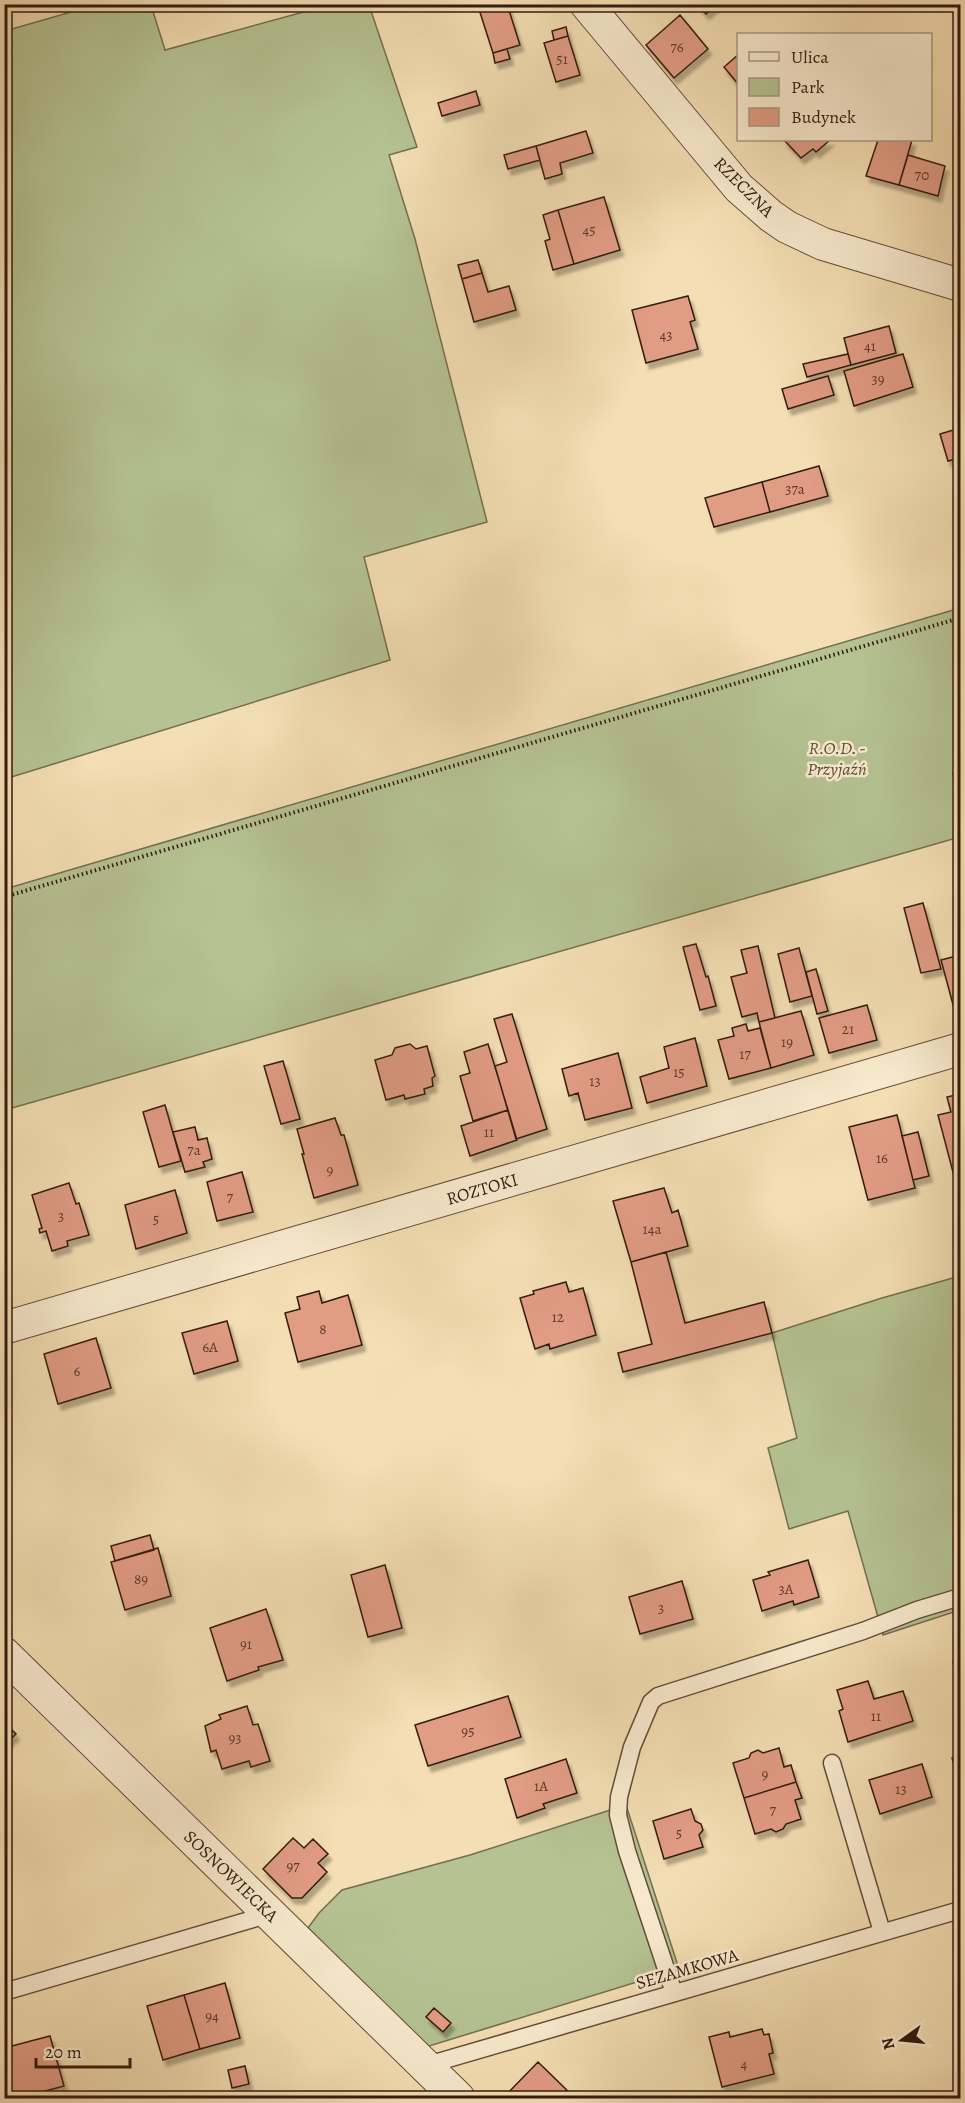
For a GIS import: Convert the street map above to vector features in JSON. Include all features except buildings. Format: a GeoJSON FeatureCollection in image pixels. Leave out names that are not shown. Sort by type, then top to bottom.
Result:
{"type":"FeatureCollection","features":[{"type":"Feature","properties":{"kind":"street","name":"RZECZNA"},"geometry":{"type":"LineString","coordinates":[[586,4],[739,188],[771,216],[787,227],[823,244],[960,285]]}},
{"type":"Feature","properties":{"kind":"street","name":"ROZTOKI"},"geometry":{"type":"LineString","coordinates":[[4,1328],[960,1049]]}},
{"type":"Feature","properties":{"kind":"street","name":"SOSNOWIECKA"},"geometry":{"type":"LineString","coordinates":[[4,1654],[458,2098]]}},
{"type":"Feature","properties":{"kind":"lane"},"geometry":{"type":"LineString","coordinates":[[674,1993],[627,1851],[618,1815],[619,1797],[632,1747],[651,1702],[658,1696],[863,1631],[917,1610],[960,1597]]}},
{"type":"Feature","properties":{"kind":"lane"},"geometry":{"type":"LineString","coordinates":[[832,1763],[882,1932]]}},
{"type":"Feature","properties":{"kind":"lane","name":"SEZAMKOWA"},"geometry":{"type":"LineString","coordinates":[[424,2066],[960,1910]]}},
{"type":"Feature","properties":{"kind":"lane"},"geometry":{"type":"LineString","coordinates":[[4,1992],[270,1914]]}},
{"type":"Feature","properties":{"kind":"path"},"geometry":{"type":"LineString","coordinates":[[4,897],[960,618]]}},
{"type":"Feature","properties":{"kind":"green space"},"geometry":{"type":"Polygon","coordinates":[[[95,5],[151,5],[165,50],[329,5],[369,5],[417,147],[389,155],[415,239],[487,522],[364,557],[390,660],[5,779],[5,31],[95,5]]]}},
{"type":"Feature","properties":{"kind":"green space","name":"R.O.D. - Przyjaźń"},"geometry":{"type":"Polygon","coordinates":[[[960,608],[960,837],[5,1110],[5,889],[960,608]]]}},
{"type":"Feature","properties":{"kind":"green space"},"geometry":{"type":"Polygon","coordinates":[[[960,1276],[960,1610],[883,1635],[848,1511],[789,1529],[768,1448],[797,1438],[772,1333],[960,1276]]]}},
{"type":"Feature","properties":{"kind":"green space"},"geometry":{"type":"Polygon","coordinates":[[[626,1805],[679,1969],[426,2047],[308,1928],[319,1913],[342,1890],[470,1855],[626,1805]]]}}]}
